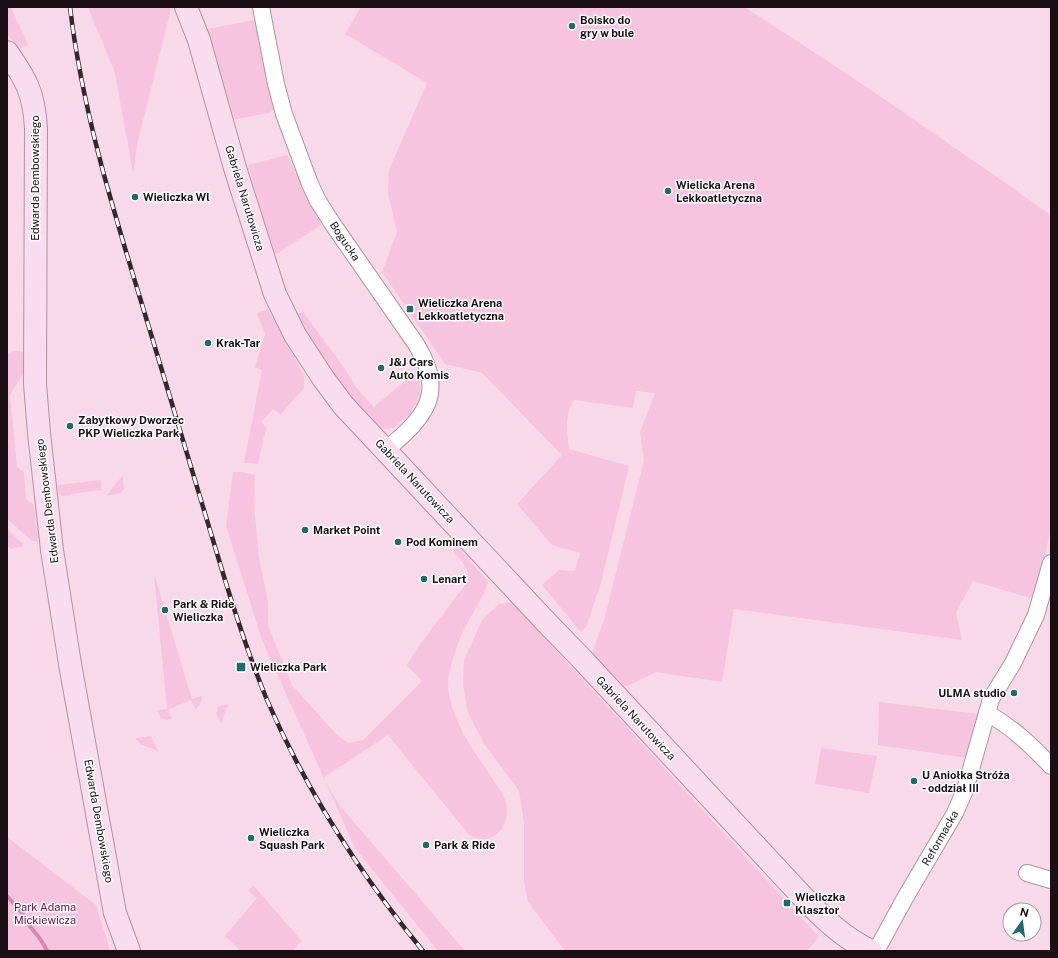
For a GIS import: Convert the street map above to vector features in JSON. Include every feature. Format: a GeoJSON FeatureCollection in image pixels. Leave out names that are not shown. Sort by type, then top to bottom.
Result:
{"type":"FeatureCollection","features":[{"type":"Feature","properties":{"kind":"main road","name":"Gabriela Narutowicza"},"geometry":{"type":"LineString","coordinates":[[186,7],[199,40],[235,168],[275,294],[295,335],[323,378],[343,405],[818,912],[850,939],[871,951]]}},
{"type":"Feature","properties":{"kind":"main road","name":"Edwarda Dembowskiego"},"geometry":{"type":"LineString","coordinates":[[7,52],[26,82],[32,96],[35,109],[35,384],[52,550],[70,664],[115,913],[129,951]]}},
{"type":"Feature","properties":{"kind":"street","name":"Bogucka"},"geometry":{"type":"LineString","coordinates":[[261,7],[276,84],[284,114],[310,184],[318,201],[332,223],[420,350],[429,371],[431,388],[429,400],[410,427],[386,450]]}},
{"type":"Feature","properties":{"kind":"street","name":"Reformacka"},"geometry":{"type":"LineString","coordinates":[[876,951],[955,813],[965,790],[991,699],[1013,663],[1036,614],[1051,562]]}},
{"type":"Feature","properties":{"kind":"street"},"geometry":{"type":"LineString","coordinates":[[987,713],[1008,725],[1024,738],[1051,766]]}},
{"type":"Feature","properties":{"kind":"street"},"geometry":{"type":"LineString","coordinates":[[1027,873],[1051,880]]}},
{"type":"Feature","properties":{"kind":"green space"},"geometry":{"type":"Polygon","coordinates":[[[7,7],[11,7],[28,45],[19,49],[7,34],[7,7]]]}},
{"type":"Feature","properties":{"kind":"green space"},"geometry":{"type":"Polygon","coordinates":[[[88,7],[169,7],[171,9],[138,141],[133,173],[115,73],[88,7]]]}},
{"type":"Feature","properties":{"kind":"green space"},"geometry":{"type":"Polygon","coordinates":[[[361,7],[744,7],[861,83],[1051,215],[1051,527],[1034,599],[973,581],[956,613],[962,640],[734,609],[722,682],[656,672],[625,687],[592,653],[605,617],[644,461],[640,432],[655,393],[636,391],[633,408],[574,400],[567,418],[569,449],[629,466],[601,583],[586,627],[581,632],[542,585],[559,570],[575,571],[580,553],[552,545],[517,504],[562,455],[482,373],[445,364],[382,272],[397,232],[388,193],[389,170],[427,83],[345,34],[361,7]]]}},
{"type":"Feature","properties":{"kind":"green space"},"geometry":{"type":"Polygon","coordinates":[[[255,20],[275,109],[269,113],[234,119],[207,29],[255,20]]]}},
{"type":"Feature","properties":{"kind":"green space"},"geometry":{"type":"Polygon","coordinates":[[[287,155],[321,225],[273,255],[248,165],[287,155]]]}},
{"type":"Feature","properties":{"kind":"green space"},"geometry":{"type":"Polygon","coordinates":[[[268,309],[304,376],[304,388],[280,415],[273,409],[261,422],[267,428],[258,464],[244,463],[262,370],[255,367],[265,334],[257,313],[268,309]]]}},
{"type":"Feature","properties":{"kind":"green space"},"geometry":{"type":"Polygon","coordinates":[[[303,312],[343,366],[355,386],[375,409],[374,407],[419,369],[420,394],[410,414],[394,428],[381,429],[341,387],[313,346],[296,314],[303,312]]]}},
{"type":"Feature","properties":{"kind":"green space"},"geometry":{"type":"Polygon","coordinates":[[[14,351],[24,352],[23,374],[10,395],[17,467],[24,472],[26,499],[34,505],[38,542],[32,541],[7,519],[7,355],[14,351]]]}},
{"type":"Feature","properties":{"kind":"green space"},"geometry":{"type":"Polygon","coordinates":[[[233,472],[243,472],[255,475],[254,505],[259,558],[268,602],[268,625],[292,685],[337,735],[348,743],[363,740],[422,681],[407,665],[418,647],[467,582],[468,572],[453,550],[457,546],[488,582],[483,596],[465,627],[454,654],[448,681],[452,706],[461,729],[505,799],[507,815],[504,826],[492,837],[484,839],[469,835],[388,735],[324,778],[262,640],[226,526],[233,472]]]}},
{"type":"Feature","properties":{"kind":"green space"},"geometry":{"type":"Polygon","coordinates":[[[123,475],[124,489],[121,493],[106,496],[123,475]]]}},
{"type":"Feature","properties":{"kind":"green space"},"geometry":{"type":"Polygon","coordinates":[[[101,480],[101,490],[64,496],[60,495],[57,485],[101,480]]]}},
{"type":"Feature","properties":{"kind":"green space"},"geometry":{"type":"Polygon","coordinates":[[[7,529],[23,544],[23,546],[11,549],[7,545],[7,529]]]}},
{"type":"Feature","properties":{"kind":"green space"},"geometry":{"type":"Polygon","coordinates":[[[154,574],[192,699],[202,696],[202,700],[195,709],[191,700],[168,710],[172,719],[166,720],[161,718],[157,710],[167,709],[154,574]]]}},
{"type":"Feature","properties":{"kind":"green space"},"geometry":{"type":"Polygon","coordinates":[[[512,602],[819,937],[807,951],[565,951],[528,902],[524,882],[524,822],[519,791],[485,745],[468,713],[463,685],[464,660],[482,620],[499,604],[512,602]]]}},
{"type":"Feature","properties":{"kind":"green space"},"geometry":{"type":"Polygon","coordinates":[[[879,702],[979,714],[967,758],[878,745],[879,702]]]}},
{"type":"Feature","properties":{"kind":"green space"},"geometry":{"type":"Polygon","coordinates":[[[228,704],[221,724],[216,713],[218,711],[217,707],[228,704]]]}},
{"type":"Feature","properties":{"kind":"green space"},"geometry":{"type":"Polygon","coordinates":[[[151,736],[158,751],[142,745],[135,738],[151,736]]]}},
{"type":"Feature","properties":{"kind":"green space"},"geometry":{"type":"Polygon","coordinates":[[[821,748],[877,756],[869,793],[815,784],[821,748]]]}},
{"type":"Feature","properties":{"kind":"green space"},"geometry":{"type":"Polygon","coordinates":[[[326,782],[340,806],[465,951],[438,951],[355,848],[326,782]]]}},
{"type":"Feature","properties":{"kind":"green space","name":"Park Adama Mickiewicza"},"geometry":{"type":"Polygon","coordinates":[[[7,837],[96,905],[110,951],[7,951],[7,837]]]}},
{"type":"Feature","properties":{"kind":"green space"},"geometry":{"type":"Polygon","coordinates":[[[253,885],[302,941],[292,951],[241,951],[225,936],[257,898],[248,891],[253,885]]]}},
{"type":"Feature","properties":{"kind":"waterway"},"geometry":{"type":"LineString","coordinates":[[7,896],[23,914],[28,924],[38,936],[47,951]]}},
{"type":"Feature","properties":{"kind":"railway"},"geometry":{"type":"LineString","coordinates":[[70,7],[76,51],[85,95],[106,182],[224,578],[253,665],[283,734],[317,800],[336,831],[378,892],[423,951]]}},
{"type":"Feature","properties":{"kind":"place","name":"Boisko do gry w bule"},"geometry":{"type":"Point","coordinates":[572,26]}},
{"type":"Feature","properties":{"kind":"place","name":"Wielicka Arena Lekkoatletyczna"},"geometry":{"type":"Point","coordinates":[668,191]}},
{"type":"Feature","properties":{"kind":"place","name":"Wieliczka Wl"},"geometry":{"type":"Point","coordinates":[135,197]}},
{"type":"Feature","properties":{"kind":"place","name":"Wieliczka Arena Lekkoatletyczna"},"geometry":{"type":"Point","coordinates":[410,309]}},
{"type":"Feature","properties":{"kind":"place","name":"Krak-Tar"},"geometry":{"type":"Point","coordinates":[208,343]}},
{"type":"Feature","properties":{"kind":"place","name":"J&J Cars Auto Komis"},"geometry":{"type":"Point","coordinates":[381,368]}},
{"type":"Feature","properties":{"kind":"place","name":"Zabytkowy Dworzec PKP Wieliczka Park"},"geometry":{"type":"Point","coordinates":[70,426]}},
{"type":"Feature","properties":{"kind":"place","name":"Market Point"},"geometry":{"type":"Point","coordinates":[305,530]}},
{"type":"Feature","properties":{"kind":"place","name":"Pod Kominem"},"geometry":{"type":"Point","coordinates":[398,542]}},
{"type":"Feature","properties":{"kind":"place","name":"Lenart"},"geometry":{"type":"Point","coordinates":[424,579]}},
{"type":"Feature","properties":{"kind":"place","name":"Park & Ride Wieliczka"},"geometry":{"type":"Point","coordinates":[165,610]}},
{"type":"Feature","properties":{"kind":"place","name":"Wieliczka Park"},"geometry":{"type":"Point","coordinates":[241,667]}},
{"type":"Feature","properties":{"kind":"place","name":"ULMA studio"},"geometry":{"type":"Point","coordinates":[1014,693]}},
{"type":"Feature","properties":{"kind":"place","name":"U Aniołka Stróża - oddział III"},"geometry":{"type":"Point","coordinates":[914,781]}},
{"type":"Feature","properties":{"kind":"place","name":"Wieliczka Squash Park"},"geometry":{"type":"Point","coordinates":[251,838]}},
{"type":"Feature","properties":{"kind":"place","name":"Park & Ride"},"geometry":{"type":"Point","coordinates":[426,845]}},
{"type":"Feature","properties":{"kind":"place","name":"Wieliczka Klasztor"},"geometry":{"type":"Point","coordinates":[787,903]}}]}
